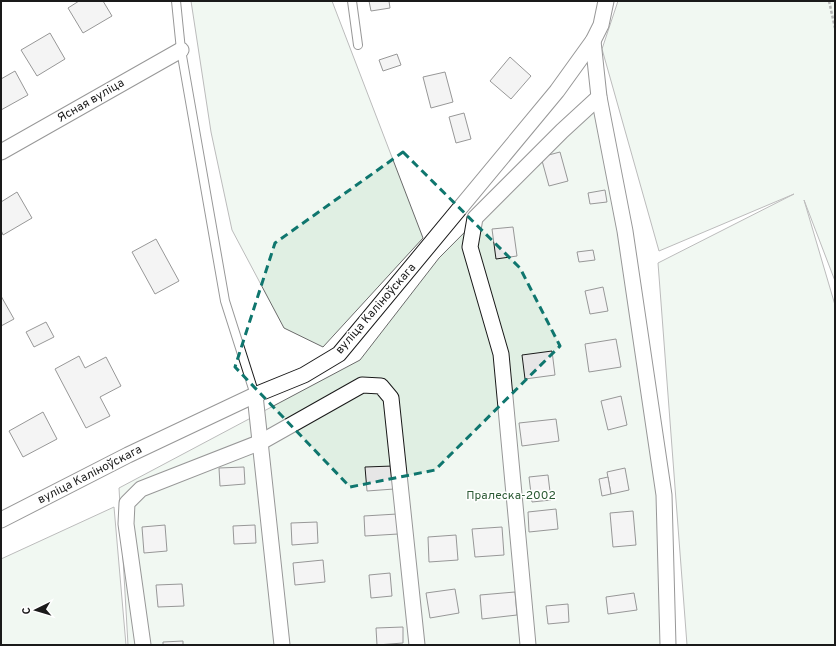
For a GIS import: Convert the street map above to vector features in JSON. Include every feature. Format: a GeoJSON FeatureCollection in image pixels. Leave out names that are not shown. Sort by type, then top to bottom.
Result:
{"type":"FeatureCollection","features":[{"type":"Feature","properties":{"kind":"street","name":"вуліца Каліноўскага"},"geometry":{"type":"LineString","coordinates":[[1,520],[128,455],[255,395],[304,375],[340,354],[557,91],[592,41],[601,25],[606,1]]}},
{"type":"Feature","properties":{"kind":"street"},"geometry":{"type":"LineString","coordinates":[[592,41],[599,97],[625,231],[664,495],[668,645]]}},
{"type":"Feature","properties":{"kind":"street","name":"Ясная вуліца"},"geometry":{"type":"LineString","coordinates":[[1,152],[182,50]]}},
{"type":"Feature","properties":{"kind":"street"},"geometry":{"type":"LineString","coordinates":[[528,645],[501,354],[470,247],[475,218],[562,131],[599,97]]}},
{"type":"Feature","properties":{"kind":"street"},"geometry":{"type":"LineString","coordinates":[[143,645],[126,524],[127,503],[141,490],[261,442],[362,385],[381,386],[391,398],[417,645]]}},
{"type":"Feature","properties":{"kind":"street"},"geometry":{"type":"LineString","coordinates":[[255,395],[282,645]]}},
{"type":"Feature","properties":{"kind":"lane"},"geometry":{"type":"LineString","coordinates":[[176,1],[182,50],[225,301],[255,395]]}},
{"type":"Feature","properties":{"kind":"lane"},"geometry":{"type":"LineString","coordinates":[[352,1],[358,45]]}},
{"type":"Feature","properties":{"kind":"path"},"geometry":{"type":"LineString","coordinates":[[829,1],[835,28]]}},
{"type":"Feature","properties":{"kind":"highlighted area"},"geometry":{"type":"Polygon","coordinates":[[[403,152],[520,268],[560,346],[435,470],[350,487],[235,367],[275,243],[403,152]]]}},
{"type":"Feature","properties":{"kind":"green space"},"geometry":{"type":"Polygon","coordinates":[[[191,1],[332,1],[423,238],[323,347],[284,328],[232,230],[211,132],[191,1]]]}},
{"type":"Feature","properties":{"kind":"green space"},"geometry":{"type":"Polygon","coordinates":[[[618,1],[835,1],[835,281],[804,200],[835,305],[835,645],[687,645],[658,263],[794,194],[659,251],[602,49],[618,1]]]}},
{"type":"Feature","properties":{"kind":"green space","name":"Пралеска-2002"},"geometry":{"type":"Polygon","coordinates":[[[599,97],[664,495],[667,645],[128,645],[119,488],[360,360],[439,258],[599,97]]]}},
{"type":"Feature","properties":{"kind":"green space"},"geometry":{"type":"Polygon","coordinates":[[[114,507],[126,645],[1,645],[1,559],[114,507]]]}},
{"type":"Feature","properties":{"kind":"building"},"geometry":{"type":"Polygon","coordinates":[[[79,1],[103,1],[112,16],[83,33],[68,8],[79,1]]]}},
{"type":"Feature","properties":{"kind":"building"},"geometry":{"type":"Polygon","coordinates":[[[369,1],[389,1],[390,8],[371,11],[369,1]]]}},
{"type":"Feature","properties":{"kind":"building"},"geometry":{"type":"Polygon","coordinates":[[[50,33],[65,59],[37,76],[21,50],[50,33]]]}},
{"type":"Feature","properties":{"kind":"building"},"geometry":{"type":"Polygon","coordinates":[[[397,54],[401,65],[383,71],[379,60],[397,54]]]}},
{"type":"Feature","properties":{"kind":"building"},"geometry":{"type":"Polygon","coordinates":[[[510,57],[531,76],[511,99],[490,81],[510,57]]]}},
{"type":"Feature","properties":{"kind":"building"},"geometry":{"type":"Polygon","coordinates":[[[15,71],[28,95],[1,110],[1,79],[15,71]]]}},
{"type":"Feature","properties":{"kind":"building"},"geometry":{"type":"Polygon","coordinates":[[[445,72],[453,102],[431,108],[423,77],[445,72]]]}},
{"type":"Feature","properties":{"kind":"building"},"geometry":{"type":"Polygon","coordinates":[[[464,113],[471,139],[456,143],[449,117],[464,113]]]}},
{"type":"Feature","properties":{"kind":"building"},"geometry":{"type":"Polygon","coordinates":[[[560,152],[568,181],[549,186],[541,157],[560,152]]]}},
{"type":"Feature","properties":{"kind":"building"},"geometry":{"type":"Polygon","coordinates":[[[605,190],[607,202],[590,204],[588,193],[605,190]]]}},
{"type":"Feature","properties":{"kind":"building"},"geometry":{"type":"Polygon","coordinates":[[[17,192],[32,218],[3,235],[1,230],[1,202],[17,192]]]}},
{"type":"Feature","properties":{"kind":"building"},"geometry":{"type":"Polygon","coordinates":[[[513,227],[517,256],[496,259],[492,229],[513,227]]]}},
{"type":"Feature","properties":{"kind":"building"},"geometry":{"type":"Polygon","coordinates":[[[156,239],[179,281],[155,294],[132,252],[156,239]]]}},
{"type":"Feature","properties":{"kind":"building"},"geometry":{"type":"Polygon","coordinates":[[[593,250],[595,260],[579,262],[577,252],[593,250]]]}},
{"type":"Feature","properties":{"kind":"building"},"geometry":{"type":"Polygon","coordinates":[[[603,287],[608,311],[590,314],[585,291],[603,287]]]}},
{"type":"Feature","properties":{"kind":"building"},"geometry":{"type":"Polygon","coordinates":[[[1,296],[14,319],[1,326],[1,296]]]}},
{"type":"Feature","properties":{"kind":"building"},"geometry":{"type":"Polygon","coordinates":[[[46,322],[54,337],[34,347],[26,332],[46,322]]]}},
{"type":"Feature","properties":{"kind":"building"},"geometry":{"type":"Polygon","coordinates":[[[616,339],[621,367],[589,372],[585,344],[616,339]]]}},
{"type":"Feature","properties":{"kind":"building"},"geometry":{"type":"Polygon","coordinates":[[[552,351],[555,375],[525,379],[522,355],[552,351]]]}},
{"type":"Feature","properties":{"kind":"building"},"geometry":{"type":"Polygon","coordinates":[[[79,356],[85,368],[106,357],[121,386],[100,397],[110,416],[86,428],[55,369],[79,356]]]}},
{"type":"Feature","properties":{"kind":"building"},"geometry":{"type":"Polygon","coordinates":[[[621,396],[627,425],[608,430],[601,401],[621,396]]]}},
{"type":"Feature","properties":{"kind":"building"},"geometry":{"type":"Polygon","coordinates":[[[43,412],[57,439],[23,457],[9,431],[43,412]]]}},
{"type":"Feature","properties":{"kind":"building"},"geometry":{"type":"Polygon","coordinates":[[[556,419],[559,441],[522,446],[519,423],[556,419]]]}},
{"type":"Feature","properties":{"kind":"building"},"geometry":{"type":"Polygon","coordinates":[[[393,466],[394,489],[367,491],[365,467],[393,466]]]}},
{"type":"Feature","properties":{"kind":"building"},"geometry":{"type":"Polygon","coordinates":[[[244,467],[245,484],[220,486],[219,468],[244,467]]]}},
{"type":"Feature","properties":{"kind":"building"},"geometry":{"type":"Polygon","coordinates":[[[625,468],[629,490],[611,494],[607,472],[625,468]]]}},
{"type":"Feature","properties":{"kind":"building"},"geometry":{"type":"Polygon","coordinates":[[[548,475],[551,500],[532,502],[529,477],[548,475]]]}},
{"type":"Feature","properties":{"kind":"building"},"geometry":{"type":"Polygon","coordinates":[[[608,477],[611,494],[602,496],[599,479],[608,477]]]}},
{"type":"Feature","properties":{"kind":"building"},"geometry":{"type":"Polygon","coordinates":[[[556,509],[558,529],[529,532],[528,512],[556,509]]]}},
{"type":"Feature","properties":{"kind":"building"},"geometry":{"type":"Polygon","coordinates":[[[633,511],[636,545],[613,547],[610,513],[633,511]]]}},
{"type":"Feature","properties":{"kind":"building"},"geometry":{"type":"Polygon","coordinates":[[[397,514],[398,534],[365,536],[364,516],[397,514]]]}},
{"type":"Feature","properties":{"kind":"building"},"geometry":{"type":"Polygon","coordinates":[[[317,522],[318,543],[292,545],[291,523],[317,522]]]}},
{"type":"Feature","properties":{"kind":"building"},"geometry":{"type":"Polygon","coordinates":[[[165,525],[167,551],[144,553],[142,527],[165,525]]]}},
{"type":"Feature","properties":{"kind":"building"},"geometry":{"type":"Polygon","coordinates":[[[255,525],[256,543],[234,544],[233,526],[255,525]]]}},
{"type":"Feature","properties":{"kind":"building"},"geometry":{"type":"Polygon","coordinates":[[[502,527],[504,555],[475,557],[472,529],[502,527]]]}},
{"type":"Feature","properties":{"kind":"building"},"geometry":{"type":"Polygon","coordinates":[[[456,535],[458,560],[429,562],[428,537],[456,535]]]}},
{"type":"Feature","properties":{"kind":"building"},"geometry":{"type":"Polygon","coordinates":[[[323,560],[325,582],[295,585],[293,563],[323,560]]]}},
{"type":"Feature","properties":{"kind":"building"},"geometry":{"type":"Polygon","coordinates":[[[390,573],[392,596],[371,598],[369,575],[390,573]]]}},
{"type":"Feature","properties":{"kind":"building"},"geometry":{"type":"Polygon","coordinates":[[[182,584],[184,606],[158,607],[156,585],[182,584]]]}},
{"type":"Feature","properties":{"kind":"building"},"geometry":{"type":"Polygon","coordinates":[[[455,589],[459,613],[430,618],[426,593],[455,589]]]}},
{"type":"Feature","properties":{"kind":"building"},"geometry":{"type":"Polygon","coordinates":[[[515,592],[517,615],[482,619],[480,595],[515,592]]]}},
{"type":"Feature","properties":{"kind":"building"},"geometry":{"type":"Polygon","coordinates":[[[634,593],[637,610],[608,614],[606,597],[634,593]]]}},
{"type":"Feature","properties":{"kind":"building"},"geometry":{"type":"Polygon","coordinates":[[[568,604],[569,622],[548,624],[546,606],[568,604]]]}},
{"type":"Feature","properties":{"kind":"building"},"geometry":{"type":"Polygon","coordinates":[[[403,627],[403,643],[377,645],[376,628],[403,627]]]}},
{"type":"Feature","properties":{"kind":"building"},"geometry":{"type":"Polygon","coordinates":[[[183,641],[183,645],[163,645],[163,642],[183,641]]]}}]}
